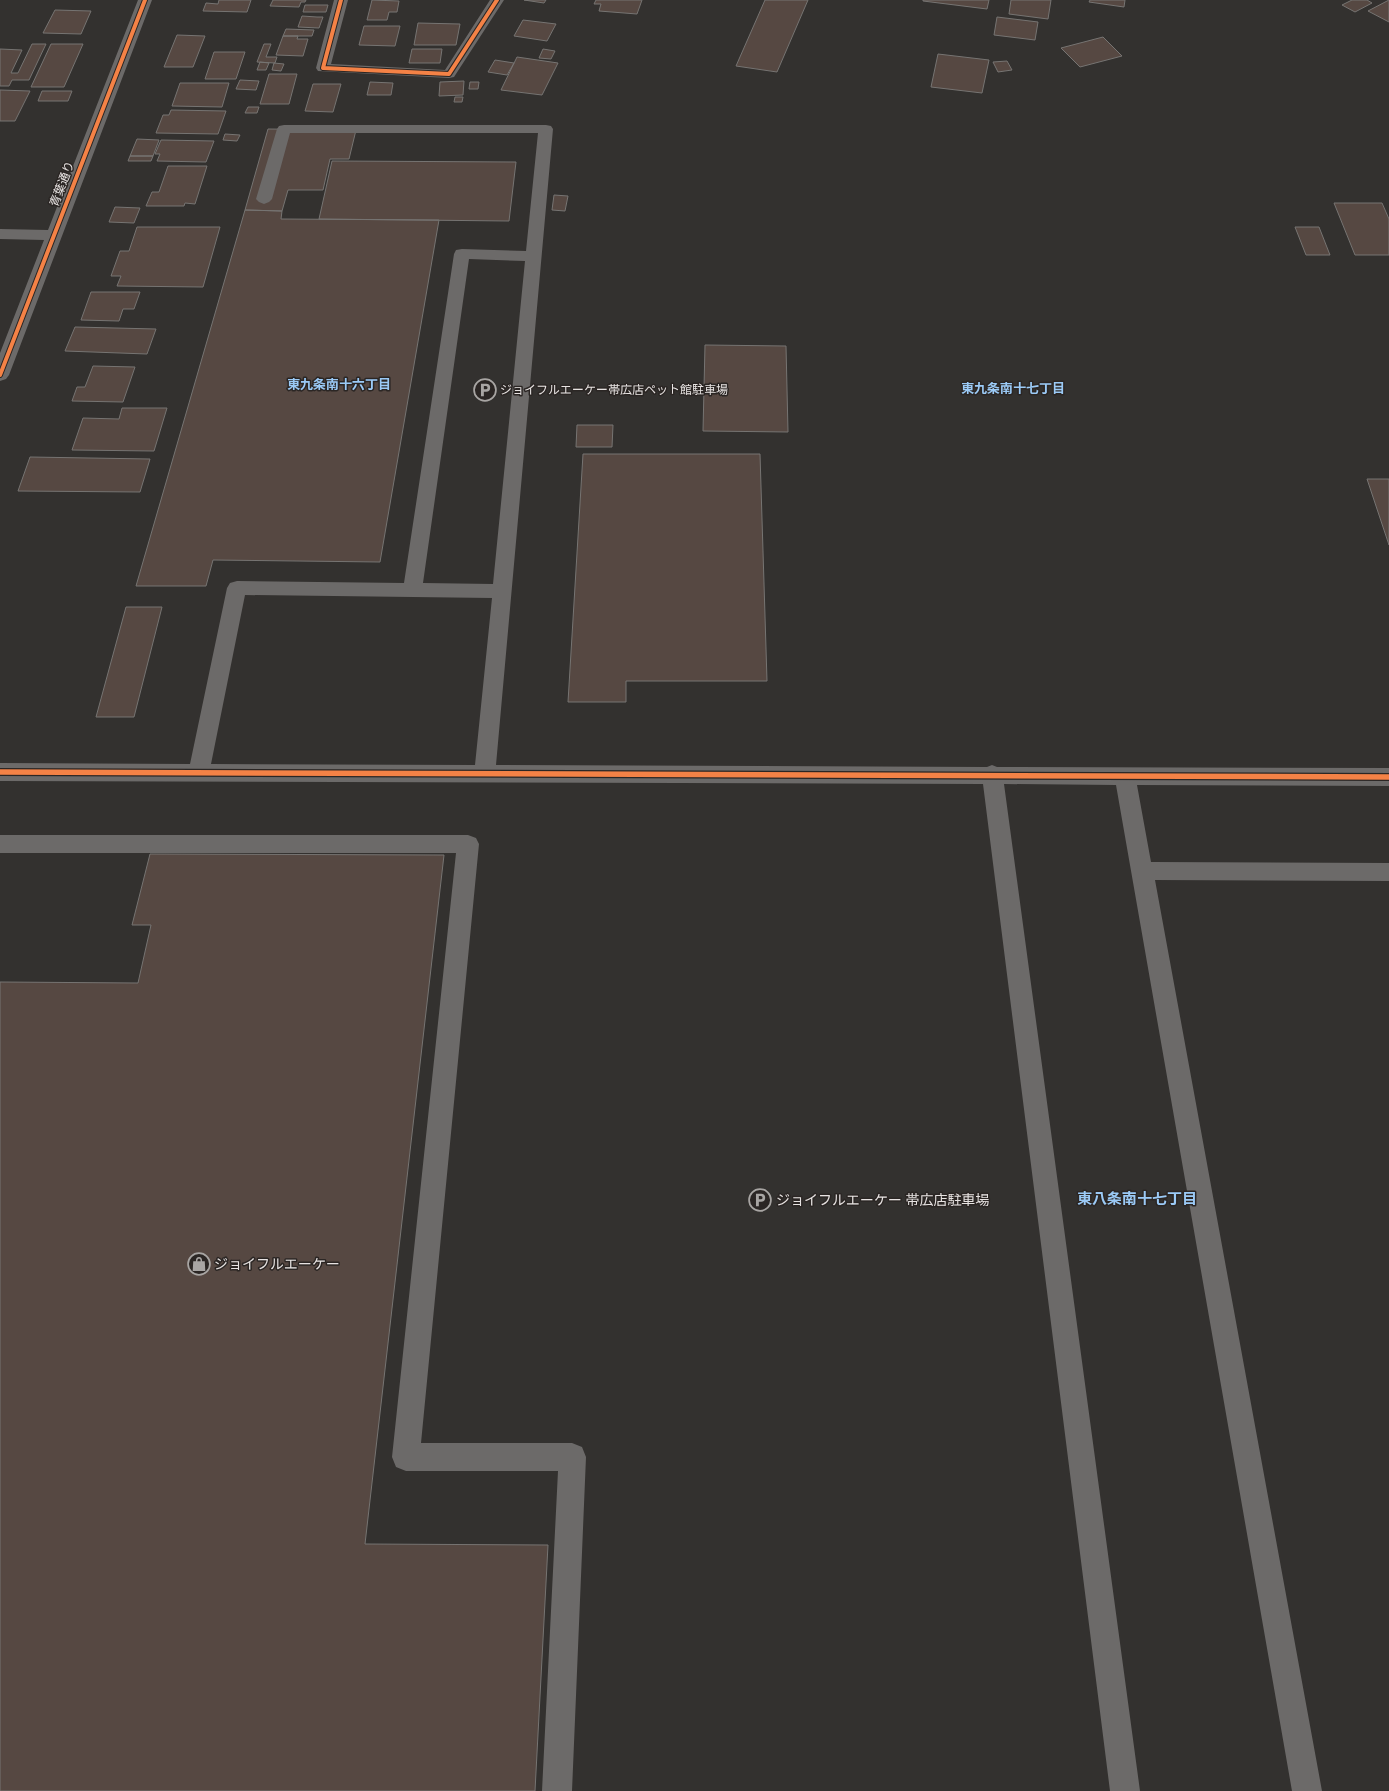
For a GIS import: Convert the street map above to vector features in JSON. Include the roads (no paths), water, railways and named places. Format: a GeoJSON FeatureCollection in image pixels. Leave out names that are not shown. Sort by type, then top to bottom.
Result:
{"type":"FeatureCollection","features":[{"type":"Feature","properties":{"kind":"street","name":"青葉通り"},"geometry":{"type":"LineString","coordinates":[[0,375],[146,0]]}},
{"type":"Feature","properties":{"kind":"street"},"geometry":{"type":"LineString","coordinates":[[341,0],[323,68],[449,74],[497,0]]}},
{"type":"Feature","properties":{"kind":"street"},"geometry":{"type":"LineString","coordinates":[[264,199],[284,129],[546,128],[485,773]]}},
{"type":"Feature","properties":{"kind":"street"},"geometry":{"type":"LineString","coordinates":[[0,234],[54,235]]}},
{"type":"Feature","properties":{"kind":"street"},"geometry":{"type":"LineString","coordinates":[[412,590],[462,254],[534,256]]}},
{"type":"Feature","properties":{"kind":"street"},"geometry":{"type":"LineString","coordinates":[[199,772],[237,588],[502,591]]}},
{"type":"Feature","properties":{"kind":"street"},"geometry":{"type":"LineString","coordinates":[[0,772],[992,774],[1389,777]]}},
{"type":"Feature","properties":{"kind":"street"},"geometry":{"type":"LineString","coordinates":[[992,774],[1125,1791]]}},
{"type":"Feature","properties":{"kind":"street"},"geometry":{"type":"LineString","coordinates":[[1125,776],[1307,1791]]}},
{"type":"Feature","properties":{"kind":"street"},"geometry":{"type":"LineString","coordinates":[[0,844],[468,844],[406,1457],[572,1457],[557,1791]]}},
{"type":"Feature","properties":{"kind":"street"},"geometry":{"type":"LineString","coordinates":[[1143,871],[1389,872]]}},
{"type":"Feature","properties":{"kind":"place","name":"ジョイフルエーケー帯広店ペット館駐車場"},"geometry":{"type":"Point","coordinates":[485,390]}},
{"type":"Feature","properties":{"kind":"place","name":"ジョイフルエーケー 帯広店駐車場"},"geometry":{"type":"Point","coordinates":[760,1200]}},
{"type":"Feature","properties":{"kind":"place","name":"ジョイフルエーケー"},"geometry":{"type":"Point","coordinates":[199,1264]}},
{"type":"Feature","properties":{"kind":"district","name":"東九条南十六丁目"},"geometry":{"type":"Point","coordinates":[339,384]}},
{"type":"Feature","properties":{"kind":"district","name":"東九条南十七丁目"},"geometry":{"type":"Point","coordinates":[1013,388]}},
{"type":"Feature","properties":{"kind":"district","name":"東八条南十七丁目"},"geometry":{"type":"Point","coordinates":[1137,1199]}}]}
